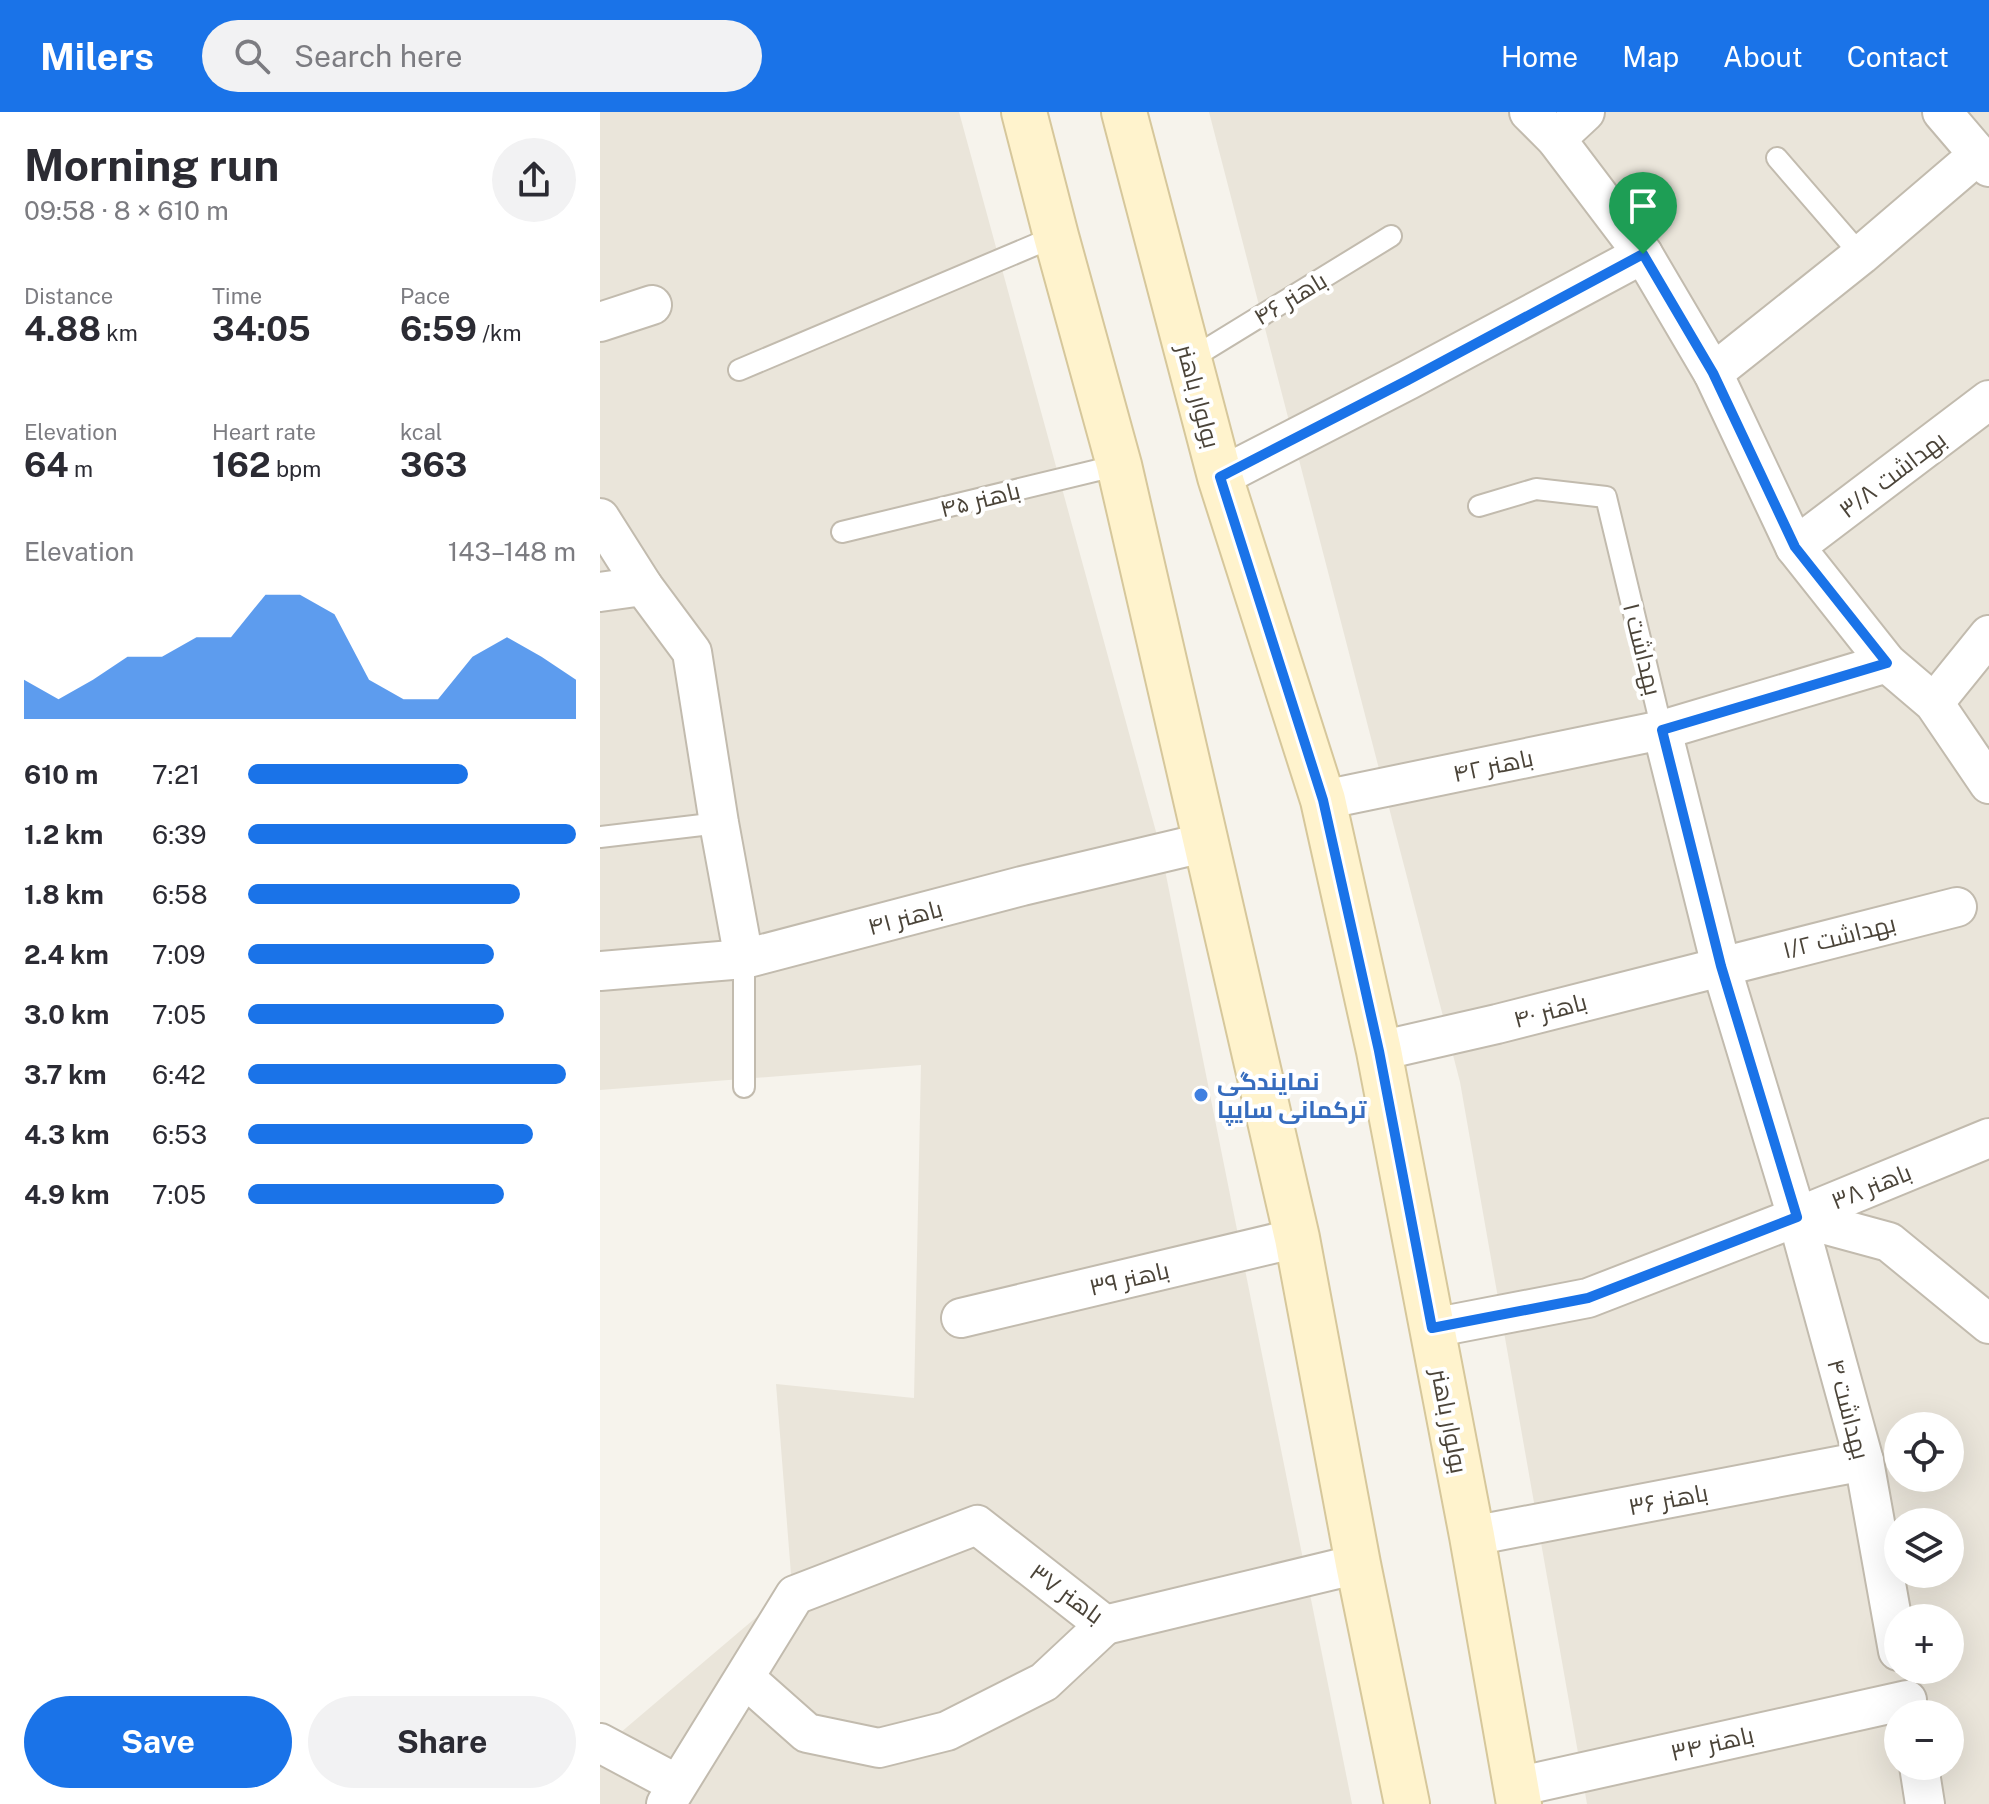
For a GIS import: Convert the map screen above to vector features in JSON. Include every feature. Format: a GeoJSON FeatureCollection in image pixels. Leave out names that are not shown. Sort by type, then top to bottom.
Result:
{"type":"FeatureCollection","features":[{"type":"Feature","properties":{"kind":"main road"},"geometry":{"type":"LineString","coordinates":[[1024,112],[1119,465],[1297,1238],[1407,1804]]}},
{"type":"Feature","properties":{"kind":"main road","name":"بولوار باهنر"},"geometry":{"type":"LineString","coordinates":[[1124,112],[1220,477],[1323,800],[1379,1051],[1518,1795]]}},
{"type":"Feature","properties":{"kind":"street"},"geometry":{"type":"LineString","coordinates":[[1529,112],[1556,139],[1643,254],[1713,373],[1795,547],[1887,663],[1934,703],[1985,772]]}},
{"type":"Feature","properties":{"kind":"street"},"geometry":{"type":"LineString","coordinates":[[1556,139],[1585,112]]}},
{"type":"Feature","properties":{"kind":"street"},"geometry":{"type":"LineString","coordinates":[[1713,373],[1983,161],[1942,112]]}},
{"type":"Feature","properties":{"kind":"street"},"geometry":{"type":"LineString","coordinates":[[1220,477],[1643,254]]}},
{"type":"Feature","properties":{"kind":"street"},"geometry":{"type":"LineString","coordinates":[[600,322],[652,305]]}},
{"type":"Feature","properties":{"kind":"street","name":"بهداشت ۳/۸"},"geometry":{"type":"LineString","coordinates":[[1795,547],[1989,400]]}},
{"type":"Feature","properties":{"kind":"street"},"geometry":{"type":"LineString","coordinates":[[600,518],[643,586],[692,652],[744,959]]}},
{"type":"Feature","properties":{"kind":"street"},"geometry":{"type":"LineString","coordinates":[[600,592],[643,586]]}},
{"type":"Feature","properties":{"kind":"street"},"geometry":{"type":"LineString","coordinates":[[1934,703],[1989,635]]}},
{"type":"Feature","properties":{"kind":"street","name":"باهنر ۴۲"},"geometry":{"type":"LineString","coordinates":[[1323,800],[1662,730],[1887,663]]}},
{"type":"Feature","properties":{"kind":"street","name":"بهداشت ۱"},"geometry":{"type":"LineString","coordinates":[[1662,730],[1721,966],[1797,1217]]}},
{"type":"Feature","properties":{"kind":"street","name":"باهنر ۴۱"},"geometry":{"type":"LineString","coordinates":[[600,971],[744,959],[1022,886],[1207,842]]}},
{"type":"Feature","properties":{"kind":"street","name":"بهداشت ۱/۲"},"geometry":{"type":"LineString","coordinates":[[1721,966],[1957,907]]}},
{"type":"Feature","properties":{"kind":"street","name":"باهنر ۴۰"},"geometry":{"type":"LineString","coordinates":[[1379,1051],[1721,966]]}},
{"type":"Feature","properties":{"kind":"street","name":"باهنر ۳۸"},"geometry":{"type":"LineString","coordinates":[[1432,1328],[1588,1298],[1989,1138]]}},
{"type":"Feature","properties":{"kind":"street"},"geometry":{"type":"LineString","coordinates":[[1797,1217],[1889,1242],[1989,1324]]}},
{"type":"Feature","properties":{"kind":"street","name":"بهداشت ۴"},"geometry":{"type":"LineString","coordinates":[[1797,1217],[1864,1461],[1890,1604]]}},
{"type":"Feature","properties":{"kind":"street","name":"باهنر ۳۹"},"geometry":{"type":"LineString","coordinates":[[961,1318],[1297,1238]]}},
{"type":"Feature","properties":{"kind":"street","name":"باهنر ۳۶"},"geometry":{"type":"LineString","coordinates":[[1472,1536],[1864,1461]]}},
{"type":"Feature","properties":{"kind":"street","name":"باهنر ۳۷"},"geometry":{"type":"LineString","coordinates":[[745,1678],[795,1595],[977,1525],[1105,1625],[1358,1564]]}},
{"type":"Feature","properties":{"kind":"street"},"geometry":{"type":"LineString","coordinates":[[600,1743],[672,1794],[745,1678],[807,1733],[879,1748],[947,1731],[1044,1682],[1105,1625]]}},
{"type":"Feature","properties":{"kind":"street","name":"باهنر ۳۴"},"geometry":{"type":"LineString","coordinates":[[1518,1795],[1906,1695]]}},
{"type":"Feature","properties":{"kind":"street"},"geometry":{"type":"LineString","coordinates":[[1921,1780],[1925,1804]]}},
{"type":"Feature","properties":{"kind":"lane"},"geometry":{"type":"LineString","coordinates":[[1777,158],[1861,255]]}},
{"type":"Feature","properties":{"kind":"lane"},"geometry":{"type":"LineString","coordinates":[[739,370],[1056,236]]}},
{"type":"Feature","properties":{"kind":"lane","name":"باهنر ۴۶"},"geometry":{"type":"LineString","coordinates":[[1189,360],[1391,236]]}},
{"type":"Feature","properties":{"kind":"lane","name":"باهنر ۴۵"},"geometry":{"type":"LineString","coordinates":[[842,532],[1119,465]]}},
{"type":"Feature","properties":{"kind":"lane","name":"بهداشت ۱"},"geometry":{"type":"LineString","coordinates":[[1479,506],[1536,489],[1606,497],[1662,730]]}},
{"type":"Feature","properties":{"kind":"lane"},"geometry":{"type":"LineString","coordinates":[[600,837],[719,823]]}},
{"type":"Feature","properties":{"kind":"lane"},"geometry":{"type":"LineString","coordinates":[[744,959],[744,1087]]}},
{"type":"Feature","properties":{"kind":"shaded area"},"geometry":{"type":"Polygon","coordinates":[[[600,112],[959,112],[1161,850],[1352,1804],[600,1804],[600,1750],[792,1587],[776,1384],[914,1398],[921,1065],[600,1090],[600,112]]]}},
{"type":"Feature","properties":{"kind":"shaded area"},"geometry":{"type":"Polygon","coordinates":[[[1209,112],[1989,112],[1989,1804],[1587,1804],[1460,1082],[1209,112]]]}},
{"type":"Feature","properties":{"kind":"place","name":"نمایندگی ترکمانی سایپا"},"geometry":{"type":"Point","coordinates":[1201,1095]}},
{"type":"Feature","properties":{"kind":"route"},"geometry":{"type":"LineString","coordinates":[[1643,254],[1713,373],[1795,547],[1887,663],[1662,730],[1721,966],[1797,1217],[1588,1298],[1432,1328],[1379,1051],[1323,800],[1220,477],[1643,254]]}}]}
